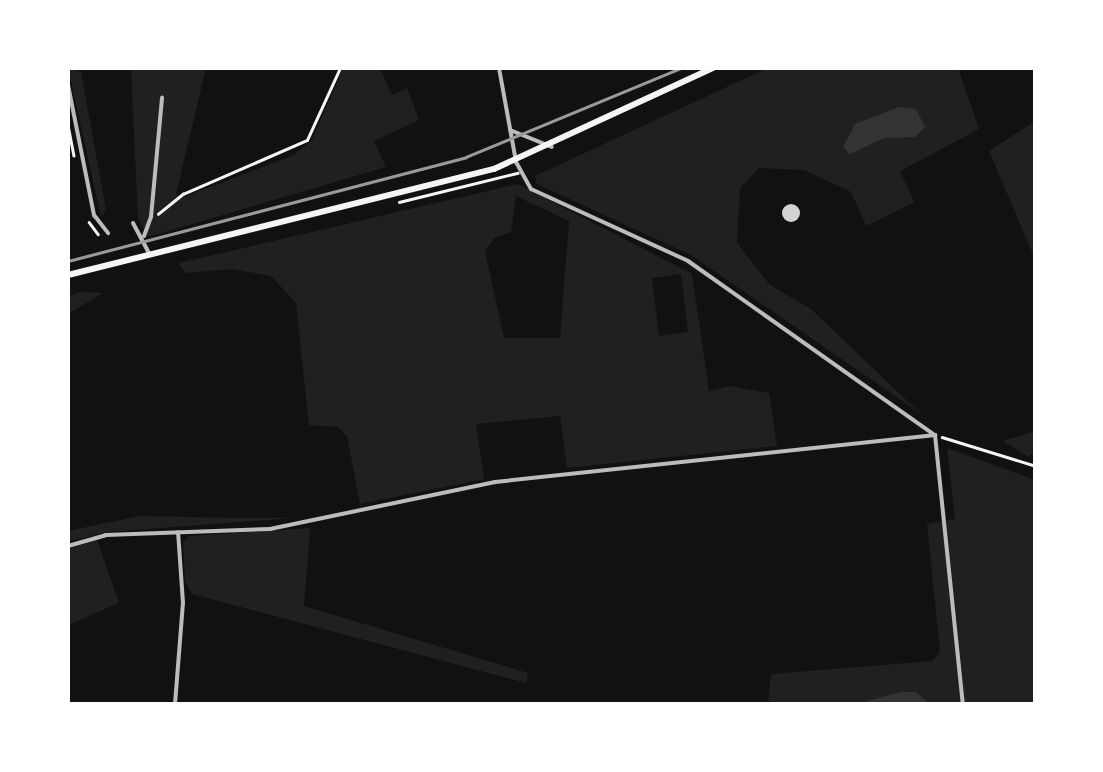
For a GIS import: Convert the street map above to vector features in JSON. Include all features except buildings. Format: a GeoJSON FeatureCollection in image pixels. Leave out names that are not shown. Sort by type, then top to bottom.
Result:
{"type":"FeatureCollection","features":[{"type":"Feature","properties":{"kind":"main road"},"geometry":{"type":"LineString","coordinates":[[68,274],[516,162],[713,68]]}},
{"type":"Feature","properties":{"kind":"street"},"geometry":{"type":"LineString","coordinates":[[499,68],[516,162],[531,189],[688,260],[935,435],[963,704]]}},
{"type":"Feature","properties":{"kind":"street"},"geometry":{"type":"LineString","coordinates":[[68,85],[94,215],[108,233]]}},
{"type":"Feature","properties":{"kind":"street"},"geometry":{"type":"LineString","coordinates":[[144,236],[152,216],[162,98]]}},
{"type":"Feature","properties":{"kind":"street"},"geometry":{"type":"LineString","coordinates":[[510,130],[552,147]]}},
{"type":"Feature","properties":{"kind":"street"},"geometry":{"type":"LineString","coordinates":[[133,223],[144,236],[149,254]]}},
{"type":"Feature","properties":{"kind":"street"},"geometry":{"type":"LineString","coordinates":[[68,546],[106,535],[293,526],[495,482],[935,435]]}},
{"type":"Feature","properties":{"kind":"street"},"geometry":{"type":"LineString","coordinates":[[175,704],[183,603],[178,532]]}},
{"type":"Feature","properties":{"kind":"path"},"geometry":{"type":"LineString","coordinates":[[152,216],[183,194],[306,140],[340,68]]}},
{"type":"Feature","properties":{"kind":"path"},"geometry":{"type":"LineString","coordinates":[[68,125],[76,164]]}},
{"type":"Feature","properties":{"kind":"path"},"geometry":{"type":"LineString","coordinates":[[89,222],[94,233],[108,233]]}},
{"type":"Feature","properties":{"kind":"path"},"geometry":{"type":"LineString","coordinates":[[935,435],[1036,466]]}},
{"type":"Feature","properties":{"kind":"shaded area"},"geometry":{"type":"Polygon","coordinates":[[[68,68],[81,72],[106,210],[101,217],[68,68]]]}},
{"type":"Feature","properties":{"kind":"shaded area"},"geometry":{"type":"Polygon","coordinates":[[[131,68],[206,68],[176,194],[181,198],[294,155],[312,140],[342,71],[351,68],[380,68],[392,95],[407,88],[419,120],[374,141],[386,167],[148,237],[138,219],[131,68]]]}},
{"type":"Feature","properties":{"kind":"shaded area"},"geometry":{"type":"Polygon","coordinates":[[[768,68],[958,68],[979,129],[900,171],[914,202],[866,226],[851,192],[804,170],[759,168],[740,188],[737,243],[769,284],[812,310],[921,414],[691,255],[537,184],[535,176],[768,68]]]}},
{"type":"Feature","properties":{"kind":"shaded area"},"geometry":{"type":"Polygon","coordinates":[[[899,107],[916,109],[925,127],[915,137],[884,138],[850,154],[843,147],[855,124],[899,107]]]}},
{"type":"Feature","properties":{"kind":"shaded area"},"geometry":{"type":"Polygon","coordinates":[[[1035,121],[1035,259],[989,151],[1035,121]]]}},
{"type":"Feature","properties":{"kind":"shaded area"},"geometry":{"type":"Polygon","coordinates":[[[518,184],[692,274],[709,391],[729,386],[769,393],[777,446],[567,468],[560,416],[476,424],[484,479],[360,504],[347,436],[338,427],[309,425],[296,303],[271,276],[233,269],[185,273],[179,263],[518,184]],[[516,196],[511,232],[494,238],[485,251],[504,338],[560,338],[569,221],[516,196]],[[681,274],[652,278],[659,336],[688,332],[681,274]]]}},
{"type":"Feature","properties":{"kind":"shaded area"},"geometry":{"type":"Polygon","coordinates":[[[103,293],[68,314],[68,296],[103,293]]]}},
{"type":"Feature","properties":{"kind":"shaded area"},"geometry":{"type":"Polygon","coordinates":[[[1035,431],[1035,453],[1029,456],[1035,459],[1027,456],[1003,441],[1035,431]]]}},
{"type":"Feature","properties":{"kind":"shaded area"},"geometry":{"type":"Polygon","coordinates":[[[947,448],[1035,480],[1035,704],[768,704],[771,674],[932,661],[940,652],[927,524],[955,519],[947,448]]]}},
{"type":"Feature","properties":{"kind":"shaded area"},"geometry":{"type":"Polygon","coordinates":[[[139,516],[294,518],[108,532],[69,541],[68,531],[139,516]]]}},
{"type":"Feature","properties":{"kind":"shaded area"},"geometry":{"type":"Polygon","coordinates":[[[310,528],[304,606],[528,673],[526,683],[192,594],[185,581],[183,542],[189,536],[310,528]]]}},
{"type":"Feature","properties":{"kind":"shaded area"},"geometry":{"type":"Polygon","coordinates":[[[97,540],[119,603],[68,625],[68,549],[97,540]]]}},
{"type":"Feature","properties":{"kind":"shaded area"},"geometry":{"type":"Polygon","coordinates":[[[916,692],[929,704],[856,704],[916,692]]]}},
{"type":"Feature","properties":{"kind":"waterway"},"geometry":{"type":"LineString","coordinates":[[68,699],[70,704]]}},
{"type":"Feature","properties":{"kind":"railway"},"geometry":{"type":"LineString","coordinates":[[68,261],[466,157],[681,68]]}}]}
